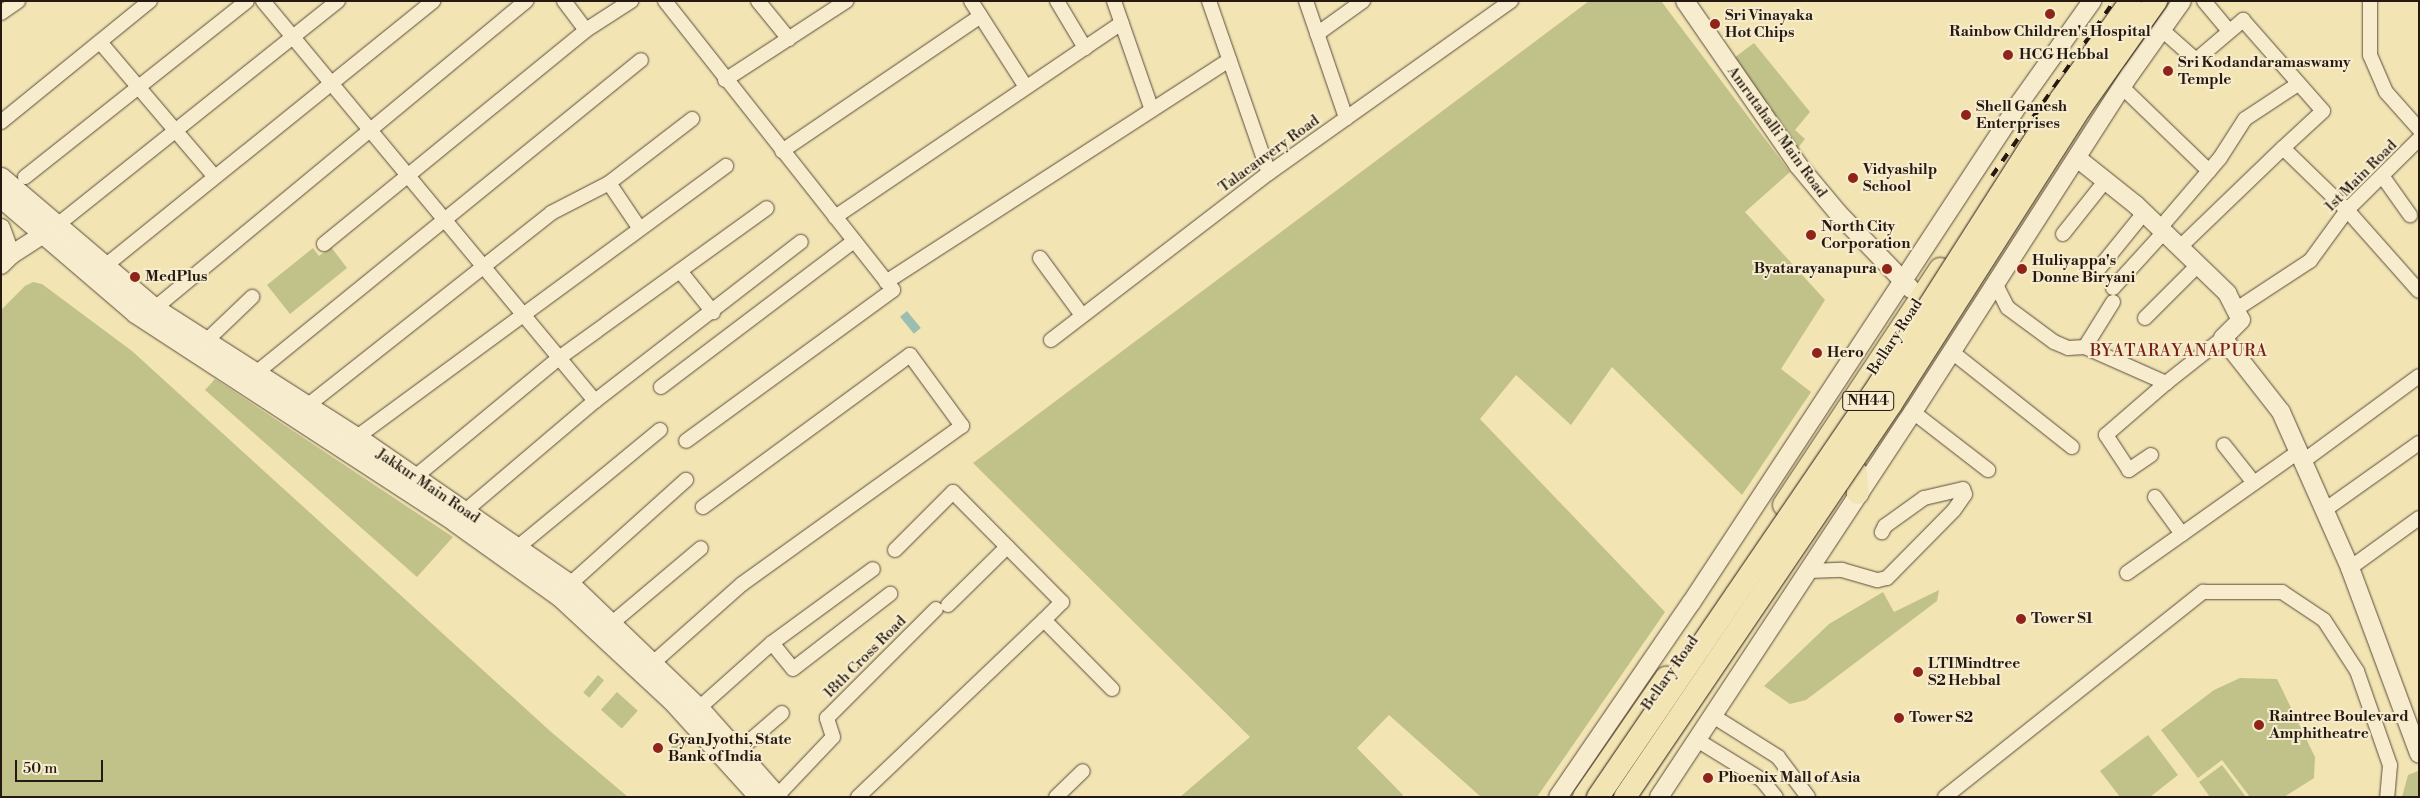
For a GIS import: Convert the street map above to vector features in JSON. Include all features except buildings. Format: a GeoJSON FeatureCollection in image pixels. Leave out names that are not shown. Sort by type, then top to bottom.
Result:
{"type":"FeatureCollection","features":[{"type":"Feature","properties":{"kind":"highway","name":"Bellary Road"},"geometry":{"type":"LineString","coordinates":[[1584,797],[1750,557],[1922,297],[2053,94],[2121,1]]}},
{"type":"Feature","properties":{"kind":"highway","name":"Bellary Road"},"geometry":{"type":"LineString","coordinates":[[1598,797],[1852,426],[2061,100],[2131,1]]}},
{"type":"Feature","properties":{"kind":"highway","name":"Bellary Road"},"geometry":{"type":"LineString","coordinates":[[1625,797],[1885,412],[2081,107],[2156,1]]}},
{"type":"Feature","properties":{"kind":"highway"},"geometry":{"type":"LineString","coordinates":[[1638,797],[1857,483],[2026,206],[2168,1]]}},
{"type":"Feature","properties":{"kind":"main road"},"geometry":{"type":"LineString","coordinates":[[1,177],[50,231]]}},
{"type":"Feature","properties":{"kind":"main road"},"geometry":{"type":"LineString","coordinates":[[1,198],[50,231]]}},
{"type":"Feature","properties":{"kind":"main road","name":"Jakkur Main Road"},"geometry":{"type":"LineString","coordinates":[[50,231],[105,266],[155,308],[357,437],[415,477],[459,516],[560,597],[743,763]]}},
{"type":"Feature","properties":{"kind":"main road","name":"Jakkur Main Road"},"geometry":{"type":"LineString","coordinates":[[50,231],[135,313],[459,516],[518,547],[570,584],[654,662],[700,708],[771,796]]}},
{"type":"Feature","properties":{"kind":"street"},"geometry":{"type":"LineString","coordinates":[[1,13],[18,1]]}},
{"type":"Feature","properties":{"kind":"street"},"geometry":{"type":"LineString","coordinates":[[1,122],[150,1]]}},
{"type":"Feature","properties":{"kind":"street"},"geometry":{"type":"LineString","coordinates":[[25,177],[247,1]]}},
{"type":"Feature","properties":{"kind":"street"},"geometry":{"type":"LineString","coordinates":[[263,1],[595,401]]}},
{"type":"Feature","properties":{"kind":"street"},"geometry":{"type":"LineString","coordinates":[[1,228],[6,260],[50,231],[338,1]]}},
{"type":"Feature","properties":{"kind":"street"},"geometry":{"type":"LineString","coordinates":[[105,266],[434,1]]}},
{"type":"Feature","properties":{"kind":"street"},"geometry":{"type":"LineString","coordinates":[[155,308],[526,1]]}},
{"type":"Feature","properties":{"kind":"street"},"geometry":{"type":"LineString","coordinates":[[564,1],[586,30]]}},
{"type":"Feature","properties":{"kind":"street"},"geometry":{"type":"LineString","coordinates":[[324,244],[586,30],[631,1]]}},
{"type":"Feature","properties":{"kind":"street"},"geometry":{"type":"LineString","coordinates":[[665,1],[725,80],[893,290],[686,441]]}},
{"type":"Feature","properties":{"kind":"street"},"geometry":{"type":"LineString","coordinates":[[758,1],[788,39]]}},
{"type":"Feature","properties":{"kind":"street"},"geometry":{"type":"LineString","coordinates":[[971,1],[1026,88]]}},
{"type":"Feature","properties":{"kind":"street"},"geometry":{"type":"LineString","coordinates":[[1057,1],[1085,48]]}},
{"type":"Feature","properties":{"kind":"street"},"geometry":{"type":"LineString","coordinates":[[1114,1],[1152,110]]}},
{"type":"Feature","properties":{"kind":"street"},"geometry":{"type":"LineString","coordinates":[[1208,1],[1269,173]]}},
{"type":"Feature","properties":{"kind":"street"},"geometry":{"type":"LineString","coordinates":[[1306,1],[1346,118]]}},
{"type":"Feature","properties":{"kind":"street"},"geometry":{"type":"LineString","coordinates":[[1317,34],[1363,1]]}},
{"type":"Feature","properties":{"kind":"street","name":"Talacauvery Road"},"geometry":{"type":"LineString","coordinates":[[1051,340],[1081,314],[1269,173],[1512,1]]}},
{"type":"Feature","properties":{"kind":"street","name":"Amrutahalli Main Road"},"geometry":{"type":"LineString","coordinates":[[1685,1],[1798,165],[1902,282],[1956,321]]}},
{"type":"Feature","properties":{"kind":"street"},"geometry":{"type":"LineString","coordinates":[[1558,797],[1691,603],[2021,101],[2092,1]]}},
{"type":"Feature","properties":{"kind":"street"},"geometry":{"type":"LineString","coordinates":[[1659,797],[1808,571],[1857,483],[1913,412],[2122,87],[2182,1]]}},
{"type":"Feature","properties":{"kind":"street"},"geometry":{"type":"LineString","coordinates":[[2204,1],[2230,31]]}},
{"type":"Feature","properties":{"kind":"street"},"geometry":{"type":"LineString","coordinates":[[2371,2],[2370,55],[2386,92],[2419,128]]}},
{"type":"Feature","properties":{"kind":"street"},"geometry":{"type":"LineString","coordinates":[[725,80],[841,3]]}},
{"type":"Feature","properties":{"kind":"street"},"geometry":{"type":"LineString","coordinates":[[782,151],[981,16]]}},
{"type":"Feature","properties":{"kind":"street"},"geometry":{"type":"LineString","coordinates":[[2161,29],[2196,60],[2243,20],[2323,111],[2180,247]]}},
{"type":"Feature","properties":{"kind":"street"},"geometry":{"type":"LineString","coordinates":[[835,217],[1122,23]]}},
{"type":"Feature","properties":{"kind":"street"},"geometry":{"type":"LineString","coordinates":[[100,42],[215,177]]}},
{"type":"Feature","properties":{"kind":"street"},"geometry":{"type":"LineString","coordinates":[[256,373],[445,221],[640,60]]}},
{"type":"Feature","properties":{"kind":"street"},"geometry":{"type":"LineString","coordinates":[[886,282],[1229,60]]}},
{"type":"Feature","properties":{"kind":"street"},"geometry":{"type":"LineString","coordinates":[[2085,347],[2113,295],[2209,171],[2245,119],[2298,84]]}},
{"type":"Feature","properties":{"kind":"street"},"geometry":{"type":"LineString","coordinates":[[2122,87],[2209,171]]}},
{"type":"Feature","properties":{"kind":"street"},"geometry":{"type":"LineString","coordinates":[[307,406],[551,213],[609,183],[692,119]]}},
{"type":"Feature","properties":{"kind":"street","name":"1st Main Road"},"geometry":{"type":"LineString","coordinates":[[2236,310],[2310,261],[2347,210],[2383,177],[2419,139]]}},
{"type":"Feature","properties":{"kind":"street"},"geometry":{"type":"LineString","coordinates":[[2283,148],[2347,210],[2419,291]]}},
{"type":"Feature","properties":{"kind":"street"},"geometry":{"type":"LineString","coordinates":[[2077,158],[2144,213],[2227,293],[2241,320],[2106,435],[2129,470],[2151,455]]}},
{"type":"Feature","properties":{"kind":"street"},"geometry":{"type":"LineString","coordinates":[[357,437],[522,313],[726,166]]}},
{"type":"Feature","properties":{"kind":"street"},"geometry":{"type":"LineString","coordinates":[[2383,177],[2410,215]]}},
{"type":"Feature","properties":{"kind":"street"},"geometry":{"type":"LineString","coordinates":[[2063,234],[2106,180]]}},
{"type":"Feature","properties":{"kind":"street"},"geometry":{"type":"LineString","coordinates":[[609,183],[640,229]]}},
{"type":"Feature","properties":{"kind":"street"},"geometry":{"type":"LineString","coordinates":[[415,477],[559,358],[767,208]]}},
{"type":"Feature","properties":{"kind":"street"},"geometry":{"type":"LineString","coordinates":[[2096,272],[2144,213]]}},
{"type":"Feature","properties":{"kind":"street"},"geometry":{"type":"LineString","coordinates":[[661,387],[854,241]]}},
{"type":"Feature","properties":{"kind":"street"},"geometry":{"type":"LineString","coordinates":[[459,516],[595,401],[713,312],[801,242]]}},
{"type":"Feature","properties":{"kind":"street"},"geometry":{"type":"LineString","coordinates":[[1040,258],[1081,314]]}},
{"type":"Feature","properties":{"kind":"street"},"geometry":{"type":"LineString","coordinates":[[2145,318],[2198,265]]}},
{"type":"Feature","properties":{"kind":"street"},"geometry":{"type":"LineString","coordinates":[[680,271],[713,312]]}},
{"type":"Feature","properties":{"kind":"street"},"geometry":{"type":"LineString","coordinates":[[1995,283],[2008,308],[2054,342],[2068,348],[2085,347],[2166,383]]}},
{"type":"Feature","properties":{"kind":"street"},"geometry":{"type":"LineString","coordinates":[[206,341],[252,297]]}},
{"type":"Feature","properties":{"kind":"street"},"geometry":{"type":"LineString","coordinates":[[2222,338],[2281,412],[2300,457],[2326,509],[2350,568],[2419,754]]}},
{"type":"Feature","properties":{"kind":"street"},"geometry":{"type":"LineString","coordinates":[[1952,352],[2072,447]]}},
{"type":"Feature","properties":{"kind":"street"},"geometry":{"type":"LineString","coordinates":[[654,662],[742,584],[962,426],[910,355],[703,507]]}},
{"type":"Feature","properties":{"kind":"street"},"geometry":{"type":"LineString","coordinates":[[2127,573],[2254,483],[2300,457],[2419,376]]}},
{"type":"Feature","properties":{"kind":"street"},"geometry":{"type":"LineString","coordinates":[[1913,412],[1988,470]]}},
{"type":"Feature","properties":{"kind":"street"},"geometry":{"type":"LineString","coordinates":[[518,547],[660,430]]}},
{"type":"Feature","properties":{"kind":"street"},"geometry":{"type":"LineString","coordinates":[[2326,509],[2419,443]]}},
{"type":"Feature","properties":{"kind":"street"},"geometry":{"type":"LineString","coordinates":[[2224,445],[2254,483]]}},
{"type":"Feature","properties":{"kind":"street"},"geometry":{"type":"LineString","coordinates":[[570,584],[686,480]]}},
{"type":"Feature","properties":{"kind":"street"},"geometry":{"type":"LineString","coordinates":[[1808,571],[1842,570],[1878,580],[1887,578],[1954,510],[1964,494],[1963,489],[1924,498],[1885,526],[1882,532]]}},
{"type":"Feature","properties":{"kind":"street"},"geometry":{"type":"LineString","coordinates":[[858,797],[1062,602],[953,492],[895,550]]}},
{"type":"Feature","properties":{"kind":"street"},"geometry":{"type":"LineString","coordinates":[[2156,497],[2182,534]]}},
{"type":"Feature","properties":{"kind":"street"},"geometry":{"type":"LineString","coordinates":[[2350,568],[2419,518]]}},
{"type":"Feature","properties":{"kind":"street","name":"18th Cross Road"},"geometry":{"type":"LineString","coordinates":[[771,796],[831,741],[833,734],[827,718],[1007,547]]}},
{"type":"Feature","properties":{"kind":"street"},"geometry":{"type":"LineString","coordinates":[[612,623],[701,548]]}},
{"type":"Feature","properties":{"kind":"street"},"geometry":{"type":"LineString","coordinates":[[700,708],[772,643],[873,569]]}},
{"type":"Feature","properties":{"kind":"street"},"geometry":{"type":"LineString","coordinates":[[1945,797],[2203,592],[2282,592],[2324,620],[2357,671],[2390,765],[2387,797]]}},
{"type":"Feature","properties":{"kind":"street"},"geometry":{"type":"LineString","coordinates":[[772,643],[793,669],[890,594]]}},
{"type":"Feature","properties":{"kind":"street"},"geometry":{"type":"LineString","coordinates":[[1044,620],[1112,689]]}},
{"type":"Feature","properties":{"kind":"street"},"geometry":{"type":"LineString","coordinates":[[743,763],[782,713]]}},
{"type":"Feature","properties":{"kind":"street"},"geometry":{"type":"LineString","coordinates":[[1713,716],[1778,757],[1808,797]]}},
{"type":"Feature","properties":{"kind":"street"},"geometry":{"type":"LineString","coordinates":[[1698,740],[1762,780],[1776,797]]}},
{"type":"Feature","properties":{"kind":"street"},"geometry":{"type":"LineString","coordinates":[[1056,797],[1083,771]]}},
{"type":"Feature","properties":{"kind":"green space"},"geometry":{"type":"Polygon","coordinates":[[[1589,1],[1661,1],[1790,172],[1745,212],[1825,300],[1781,369],[1811,392],[1742,495],[1612,367],[1571,425],[1516,375],[1480,419],[1665,612],[1537,797],[1481,797],[1389,715],[1357,748],[1403,795],[1401,797],[1180,797],[1250,737],[973,463],[1589,1]]]}},
{"type":"Feature","properties":{"kind":"green space"},"geometry":{"type":"Polygon","coordinates":[[[1754,43],[1810,112],[1795,130],[1805,139],[1797,149],[1734,58],[1754,43]]]}},
{"type":"Feature","properties":{"kind":"green space"},"geometry":{"type":"Polygon","coordinates":[[[331,247],[347,268],[290,314],[267,285],[313,248],[319,256],[331,247]]]}},
{"type":"Feature","properties":{"kind":"green space"},"geometry":{"type":"Polygon","coordinates":[[[33,282],[42,284],[132,351],[550,731],[628,797],[1,797],[1,310],[25,286],[33,282]]]}},
{"type":"Feature","properties":{"kind":"green space"},"geometry":{"type":"Polygon","coordinates":[[[215,379],[453,537],[417,577],[205,390],[215,379]]]}},
{"type":"Feature","properties":{"kind":"green space"},"geometry":{"type":"Polygon","coordinates":[[[1939,590],[1937,601],[1806,700],[1790,704],[1764,686],[1829,624],[1883,592],[1894,612],[1939,590]]]}},
{"type":"Feature","properties":{"kind":"green space"},"geometry":{"type":"Polygon","coordinates":[[[598,675],[604,680],[589,698],[583,693],[598,675]]]}},
{"type":"Feature","properties":{"kind":"green space","name":"Raintree Boulevard Amphitheatre"},"geometry":{"type":"Polygon","coordinates":[[[2240,678],[2277,679],[2315,757],[2314,778],[2284,797],[2250,797],[2222,760],[2198,778],[2161,730],[2214,690],[2240,678]]]}},
{"type":"Feature","properties":{"kind":"green space"},"geometry":{"type":"Polygon","coordinates":[[[617,692],[638,711],[622,729],[601,710],[617,692]]]}},
{"type":"Feature","properties":{"kind":"green space"},"geometry":{"type":"Polygon","coordinates":[[[2148,735],[2178,775],[2150,797],[2120,797],[2100,771],[2148,735]]]}},
{"type":"Feature","properties":{"kind":"green space"},"geometry":{"type":"Polygon","coordinates":[[[680,737],[687,745],[677,756],[669,750],[680,737]]]}},
{"type":"Feature","properties":{"kind":"green space"},"geometry":{"type":"Polygon","coordinates":[[[2222,765],[2246,797],[2210,797],[2199,782],[2222,765]]]}},
{"type":"Feature","properties":{"kind":"green space"},"geometry":{"type":"Polygon","coordinates":[[[2418,771],[2419,797],[2402,797],[2408,775],[2418,771]]]}},
{"type":"Feature","properties":{"kind":"shaded area"},"geometry":{"type":"Polygon","coordinates":[[[907,311],[921,328],[914,334],[900,317],[907,311]]]}},
{"type":"Feature","properties":{"kind":"railway"},"geometry":{"type":"LineString","coordinates":[[1992,176],[2114,1]]}},
{"type":"Feature","properties":{"kind":"place","name":"Rainbow Children's Hospital"},"geometry":{"type":"Point","coordinates":[2050,14]}},
{"type":"Feature","properties":{"kind":"place","name":"Sri Vinayaka Hot Chips"},"geometry":{"type":"Point","coordinates":[1715,24]}},
{"type":"Feature","properties":{"kind":"place","name":"HCG Hebbal"},"geometry":{"type":"Point","coordinates":[2008,55]}},
{"type":"Feature","properties":{"kind":"place","name":"Sri Kodandaramaswamy Temple"},"geometry":{"type":"Point","coordinates":[2168,71]}},
{"type":"Feature","properties":{"kind":"place","name":"Shell Ganesh Enterprises"},"geometry":{"type":"Point","coordinates":[1966,115]}},
{"type":"Feature","properties":{"kind":"place","name":"Vidyashilp School"},"geometry":{"type":"Point","coordinates":[1853,178]}},
{"type":"Feature","properties":{"kind":"place","name":"North City Corporation"},"geometry":{"type":"Point","coordinates":[1811,235]}},
{"type":"Feature","properties":{"kind":"place","name":"Byatarayanapura"},"geometry":{"type":"Point","coordinates":[1887,269]}},
{"type":"Feature","properties":{"kind":"place","name":"Huliyappa's Donne Biryani"},"geometry":{"type":"Point","coordinates":[2022,269]}},
{"type":"Feature","properties":{"kind":"place","name":"MedPlus"},"geometry":{"type":"Point","coordinates":[135,277]}},
{"type":"Feature","properties":{"kind":"place","name":"Hero"},"geometry":{"type":"Point","coordinates":[1817,353]}},
{"type":"Feature","properties":{"kind":"place","name":"Tower S1"},"geometry":{"type":"Point","coordinates":[2021,619]}},
{"type":"Feature","properties":{"kind":"place","name":"LTIMindtree S2 Hebbal"},"geometry":{"type":"Point","coordinates":[1918,672]}},
{"type":"Feature","properties":{"kind":"place","name":"Tower S2"},"geometry":{"type":"Point","coordinates":[1899,718]}},
{"type":"Feature","properties":{"kind":"place","name":"Raintree Boulevard Amphitheatre"},"geometry":{"type":"Point","coordinates":[2259,725]}},
{"type":"Feature","properties":{"kind":"place","name":"Gyan Jyothi, State Bank of India"},"geometry":{"type":"Point","coordinates":[658,748]}},
{"type":"Feature","properties":{"kind":"place","name":"Phoenix Mall of Asia"},"geometry":{"type":"Point","coordinates":[1708,778]}},
{"type":"Feature","properties":{"kind":"district","name":"BYATARAYANAPURA"},"geometry":{"type":"Point","coordinates":[2179,351]}}]}
